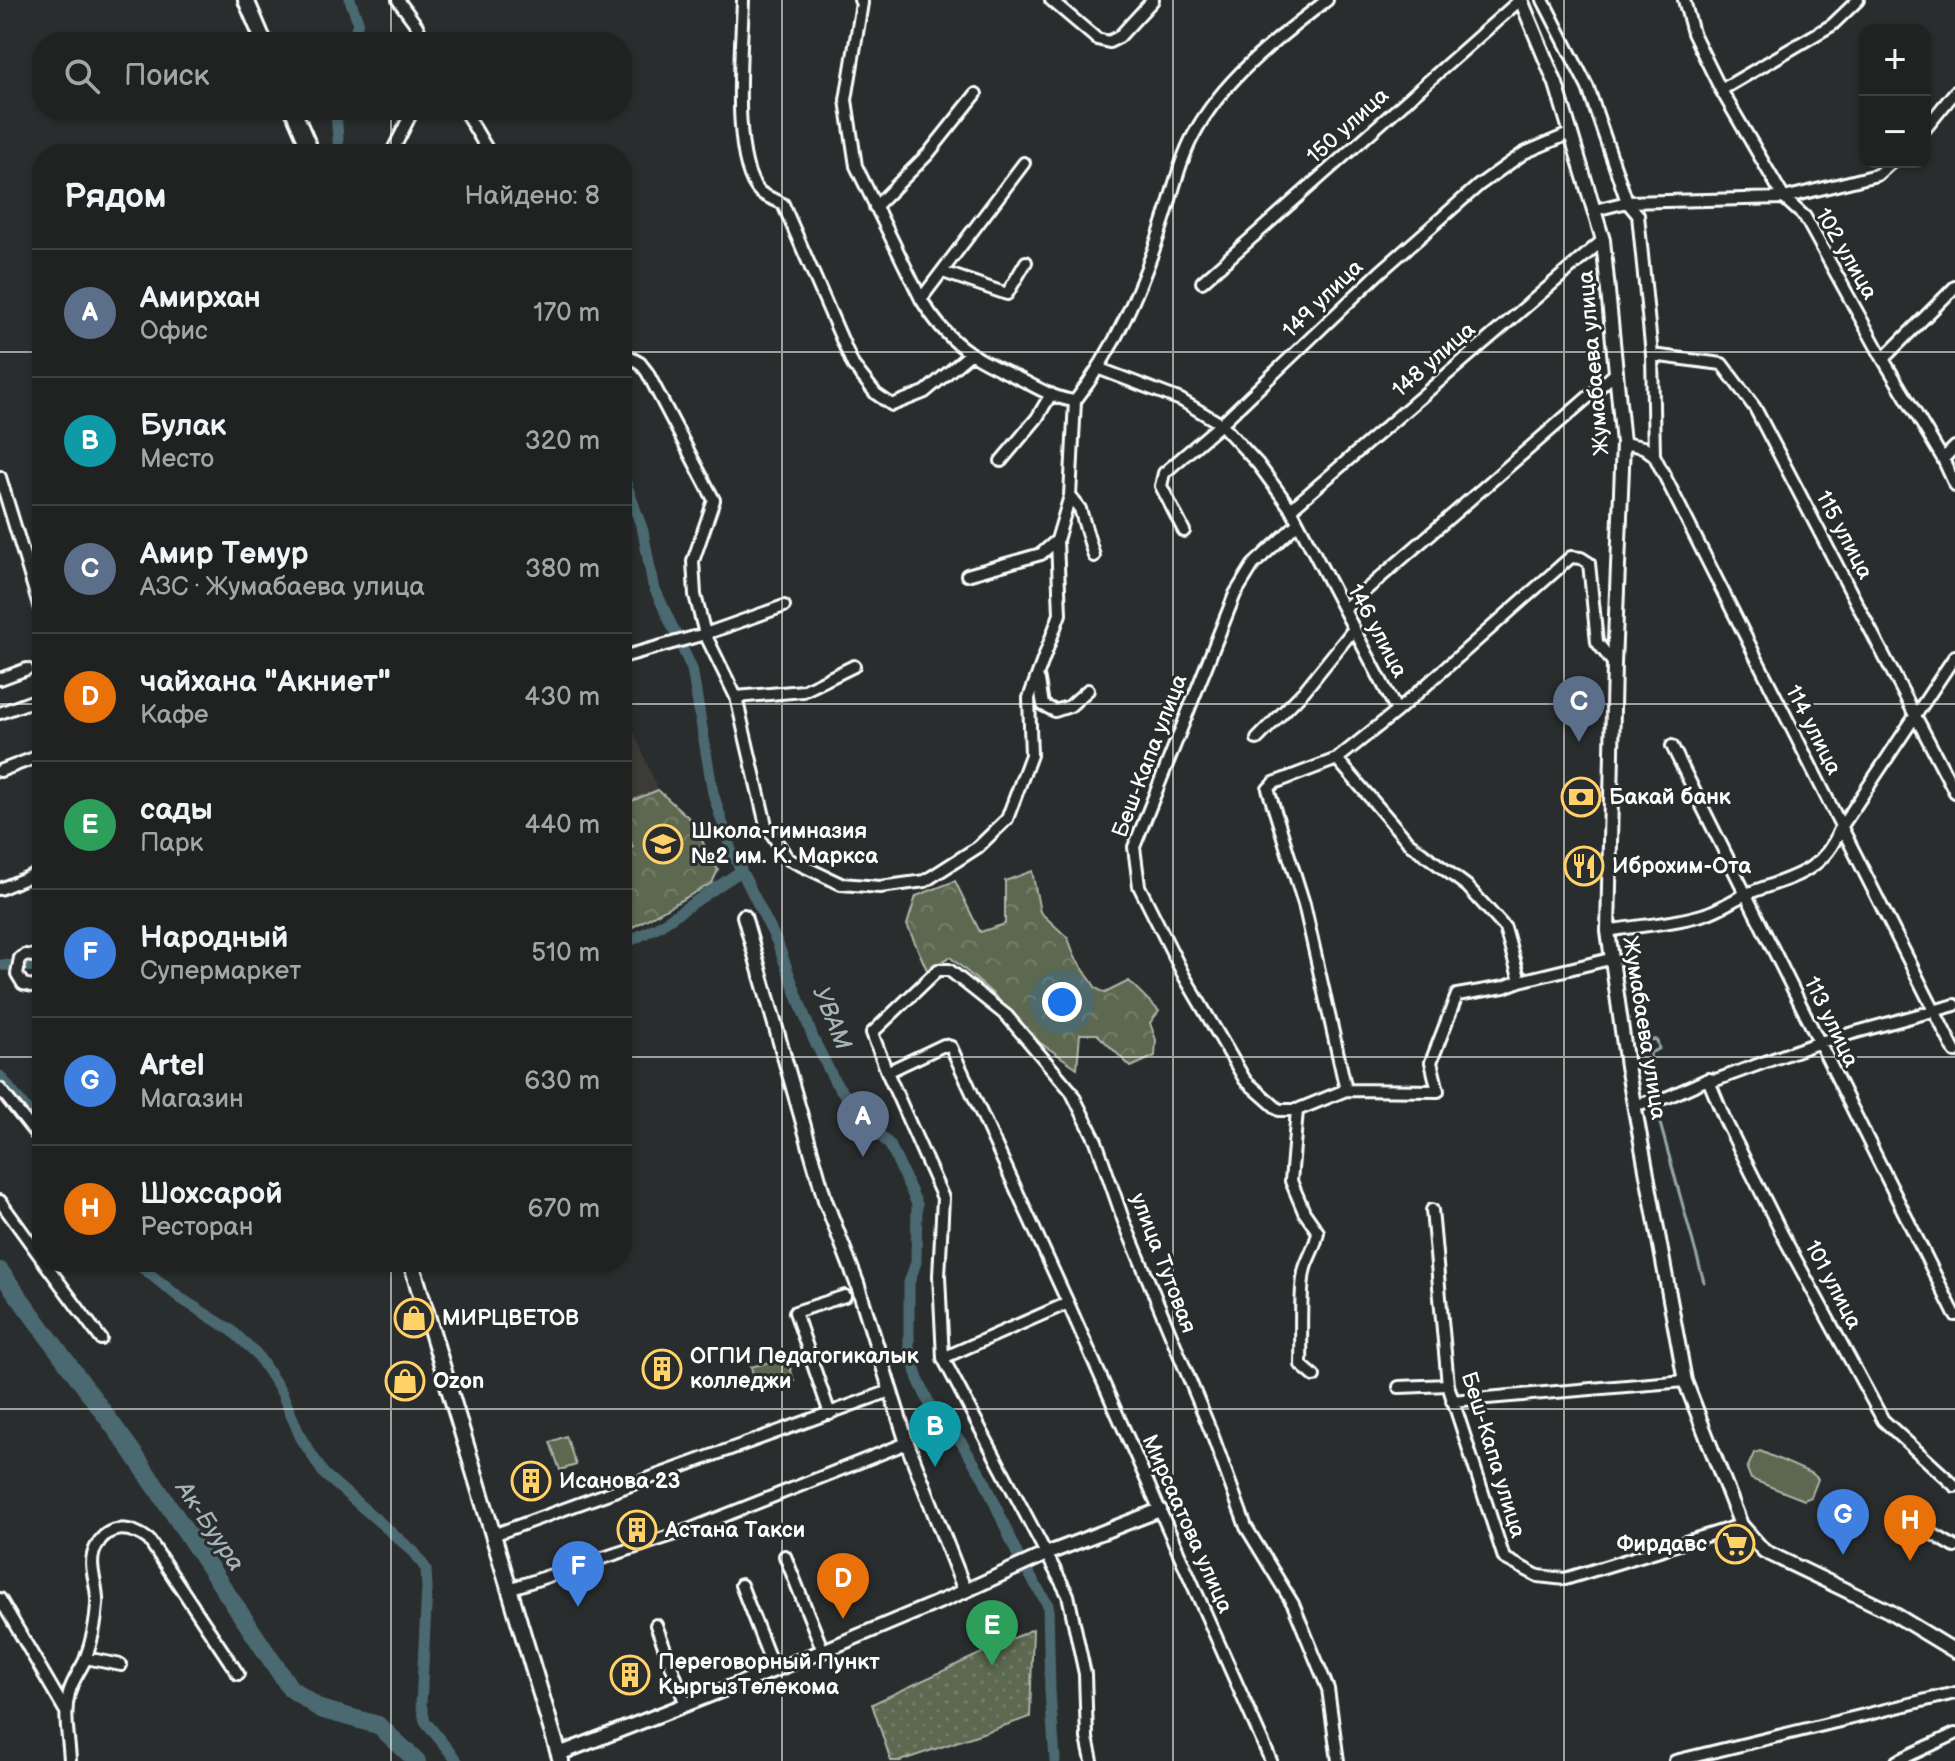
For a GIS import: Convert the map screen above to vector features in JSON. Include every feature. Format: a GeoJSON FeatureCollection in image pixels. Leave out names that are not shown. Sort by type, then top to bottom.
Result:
{"type":"FeatureCollection","features":[{"type":"Feature","properties":{"kind":"main road"},"geometry":{"type":"LineString","coordinates":[[246,0],[260,32]]}},
{"type":"Feature","properties":{"kind":"main road"},"geometry":{"type":"LineString","coordinates":[[297,120],[308,144]]}},
{"type":"Feature","properties":{"kind":"main road"},"geometry":{"type":"LineString","coordinates":[[414,1272],[560,1757]]}},
{"type":"Feature","properties":{"kind":"street"},"geometry":{"type":"LineString","coordinates":[[398,0],[420,32]]}},
{"type":"Feature","properties":{"kind":"street"},"geometry":{"type":"LineString","coordinates":[[743,0],[740,118],[747,170],[760,192],[783,204],[853,365],[876,394],[892,405],[925,392],[969,355]]}},
{"type":"Feature","properties":{"kind":"street"},"geometry":{"type":"LineString","coordinates":[[860,0],[846,100],[856,166],[921,299],[933,320],[969,355],[1051,394],[1075,401]]}},
{"type":"Feature","properties":{"kind":"street"},"geometry":{"type":"LineString","coordinates":[[1051,0],[1097,39],[1109,42],[1119,37],[1153,0]]}},
{"type":"Feature","properties":{"kind":"street"},"geometry":{"type":"LineString","coordinates":[[632,359],[647,372],[714,500],[693,561],[701,634],[736,697],[766,825],[788,859],[841,884],[880,887],[925,881],[978,847],[1007,819],[1031,755],[1029,698],[1060,614],[1057,540],[1070,496],[1075,401],[1100,369],[1129,308],[1155,244],[1192,136],[1236,76],[1327,0]]}},
{"type":"Feature","properties":{"kind":"street","name":"Жумабаева улица"},"geometry":{"type":"LineString","coordinates":[[1521,0],[1556,84],[1603,240],[1623,443],[1614,664],[1610,959],[1685,1381],[1741,1525],[1764,1551],[1889,1611],[1955,1651]]}},
{"type":"Feature","properties":{"kind":"street","name":"150 улица"},"geometry":{"type":"LineString","coordinates":[[1202,282],[1521,0]]}},
{"type":"Feature","properties":{"kind":"street"},"geometry":{"type":"LineString","coordinates":[[1543,0],[1588,88],[1627,202],[1638,215],[1652,355],[1654,455]]}},
{"type":"Feature","properties":{"kind":"street","name":"102 улица"},"geometry":{"type":"LineString","coordinates":[[1684,0],[1693,33],[1721,90],[1784,198],[1805,217],[1955,485]]}},
{"type":"Feature","properties":{"kind":"street"},"geometry":{"type":"LineString","coordinates":[[1721,90],[1832,25],[1858,0]]}},
{"type":"Feature","properties":{"kind":"street"},"geometry":{"type":"LineString","coordinates":[[1931,122],[1955,92]]}},
{"type":"Feature","properties":{"kind":"street"},"geometry":{"type":"LineString","coordinates":[[875,207],[928,154],[976,94]]}},
{"type":"Feature","properties":{"kind":"street"},"geometry":{"type":"LineString","coordinates":[[396,144],[408,120]]}},
{"type":"Feature","properties":{"kind":"street"},"geometry":{"type":"LineString","coordinates":[[470,120],[484,144]]}},
{"type":"Feature","properties":{"kind":"street","name":"149 улица"},"geometry":{"type":"LineString","coordinates":[[1184,531],[1161,486],[1164,473],[1221,424],[1380,272],[1479,185],[1524,153],[1571,133]]}},
{"type":"Feature","properties":{"kind":"street"},"geometry":{"type":"LineString","coordinates":[[921,299],[1024,163]]}},
{"type":"Feature","properties":{"kind":"street"},"geometry":{"type":"LineString","coordinates":[[1595,210],[1627,202],[1784,198],[1877,175],[1885,168]]}},
{"type":"Feature","properties":{"kind":"street","name":"148 улица"},"geometry":{"type":"LineString","coordinates":[[1291,509],[1603,240]]}},
{"type":"Feature","properties":{"kind":"street"},"geometry":{"type":"LineString","coordinates":[[943,272],[1007,294],[1026,262]]}},
{"type":"Feature","properties":{"kind":"street"},"geometry":{"type":"LineString","coordinates":[[1883,359],[1955,287]]}},
{"type":"Feature","properties":{"kind":"street","name":"115 улица"},"geometry":{"type":"LineString","coordinates":[[1652,355],[1722,364],[1735,378],[1755,408],[1955,792]]}},
{"type":"Feature","properties":{"kind":"street","name":"146 улица"},"geometry":{"type":"LineString","coordinates":[[1100,369],[1181,400],[1221,424],[1258,464],[1291,509],[1397,711],[1571,557],[1589,563],[1597,642],[1614,664]]}},
{"type":"Feature","properties":{"kind":"street"},"geometry":{"type":"LineString","coordinates":[[1344,609],[1617,372]]}},
{"type":"Feature","properties":{"kind":"street"},"geometry":{"type":"LineString","coordinates":[[1001,461],[1037,418],[1051,394]]}},
{"type":"Feature","properties":{"kind":"street"},"geometry":{"type":"LineString","coordinates":[[1623,443],[1643,447],[1654,455]]}},
{"type":"Feature","properties":{"kind":"street"},"geometry":{"type":"LineString","coordinates":[[1943,459],[1955,447]]}},
{"type":"Feature","properties":{"kind":"street","name":"114 улица"},"geometry":{"type":"LineString","coordinates":[[1654,455],[1955,1052]]}},
{"type":"Feature","properties":{"kind":"street"},"geometry":{"type":"LineString","coordinates":[[0,477],[32,582]]}},
{"type":"Feature","properties":{"kind":"street"},"geometry":{"type":"LineString","coordinates":[[1070,496],[1080,509],[1094,556]]}},
{"type":"Feature","properties":{"kind":"street","name":"Беш-Капа улица"},"geometry":{"type":"LineString","coordinates":[[1297,524],[1253,565],[1235,594],[1134,847],[1139,886],[1184,976],[1245,1080],[1279,1110],[1297,1110]]}},
{"type":"Feature","properties":{"kind":"street"},"geometry":{"type":"LineString","coordinates":[[967,575],[1041,554],[1057,540]]}},
{"type":"Feature","properties":{"kind":"street"},"geometry":{"type":"LineString","coordinates":[[632,654],[784,606]]}},
{"type":"Feature","properties":{"kind":"street"},"geometry":{"type":"LineString","coordinates":[[1257,739],[1304,691],[1353,630]]}},
{"type":"Feature","properties":{"kind":"street"},"geometry":{"type":"LineString","coordinates":[[1608,931],[1705,914],[1787,881],[1814,865],[1833,847],[1840,829],[1955,656]]}},
{"type":"Feature","properties":{"kind":"street"},"geometry":{"type":"LineString","coordinates":[[736,697],[803,691],[854,666]]}},
{"type":"Feature","properties":{"kind":"street"},"geometry":{"type":"LineString","coordinates":[[1039,666],[1038,690],[1043,705],[1055,711],[1070,706],[1088,690]]}},
{"type":"Feature","properties":{"kind":"street"},"geometry":{"type":"LineString","coordinates":[[0,679],[27,669]]}},
{"type":"Feature","properties":{"kind":"street"},"geometry":{"type":"LineString","coordinates":[[0,713],[32,701]]}},
{"type":"Feature","properties":{"kind":"street"},"geometry":{"type":"LineString","coordinates":[[1346,1090],[1304,904],[1268,789],[1274,783],[1337,759],[1397,711]]}},
{"type":"Feature","properties":{"kind":"street","name":"113 улица"},"geometry":{"type":"LineString","coordinates":[[1672,746],[1955,1315]]}},
{"type":"Feature","properties":{"kind":"street"},"geometry":{"type":"LineString","coordinates":[[0,771],[32,759]]}},
{"type":"Feature","properties":{"kind":"street"},"geometry":{"type":"LineString","coordinates":[[1337,759],[1409,843],[1467,886],[1505,928],[1520,981]]}},
{"type":"Feature","properties":{"kind":"street"},"geometry":{"type":"LineString","coordinates":[[0,889],[32,875]]}},
{"type":"Feature","properties":{"kind":"street"},"geometry":{"type":"LineString","coordinates":[[744,916],[825,1200],[857,1283],[907,1443],[965,1591]]}},
{"type":"Feature","properties":{"kind":"street"},"geometry":{"type":"LineString","coordinates":[[32,956],[20,958],[17,974],[23,984],[32,986]]}},
{"type":"Feature","properties":{"kind":"street"},"geometry":{"type":"LineString","coordinates":[[1314,1376],[1301,1365],[1302,1313],[1304,1269],[1316,1245],[1318,1232],[1304,1212],[1291,1181],[1297,1110],[1346,1090],[1438,1091],[1431,1062],[1457,995],[1504,987],[1610,959]]}},
{"type":"Feature","properties":{"kind":"street","name":"улица Тутовая"},"geometry":{"type":"LineString","coordinates":[[887,1072],[872,1033],[938,970],[949,970],[1007,1016],[1071,1091],[1096,1141],[1123,1219],[1212,1434],[1246,1527],[1293,1604],[1328,1689],[1338,1761]]}},
{"type":"Feature","properties":{"kind":"street"},"geometry":{"type":"LineString","coordinates":[[1635,1105],[1708,1079],[1716,1080],[1820,1042],[1955,1005]]}},
{"type":"Feature","properties":{"kind":"street","name":"Мирсаатова улица"},"geometry":{"type":"LineString","coordinates":[[887,1072],[944,1045],[951,1047],[1271,1761]]}},
{"type":"Feature","properties":{"kind":"street"},"geometry":{"type":"LineString","coordinates":[[887,1072],[943,1198],[939,1276],[943,1358],[1042,1556],[1068,1595],[1085,1674],[1087,1738],[1092,1761]]}},
{"type":"Feature","properties":{"kind":"street","name":"101 улица"},"geometry":{"type":"LineString","coordinates":[[1708,1079],[1725,1120],[1777,1222],[1883,1420],[1955,1486]]}},
{"type":"Feature","properties":{"kind":"street"},"geometry":{"type":"LineString","coordinates":[[0,1089],[32,1129]]}},
{"type":"Feature","properties":{"kind":"street"},"geometry":{"type":"LineString","coordinates":[[0,1201],[32,1245]]}},
{"type":"Feature","properties":{"kind":"street","name":"Беш-Капа улица"},"geometry":{"type":"LineString","coordinates":[[1432,1210],[1448,1385],[1504,1558],[1538,1576],[1565,1579],[1741,1525]]}},
{"type":"Feature","properties":{"kind":"street"},"geometry":{"type":"LineString","coordinates":[[52,1272],[101,1339]]}},
{"type":"Feature","properties":{"kind":"street"},"geometry":{"type":"LineString","coordinates":[[830,1414],[795,1312],[845,1296]]}},
{"type":"Feature","properties":{"kind":"street"},"geometry":{"type":"LineString","coordinates":[[943,1358],[1068,1303]]}},
{"type":"Feature","properties":{"kind":"street"},"geometry":{"type":"LineString","coordinates":[[1452,1401],[1685,1381]]}},
{"type":"Feature","properties":{"kind":"street"},"geometry":{"type":"LineString","coordinates":[[1399,1387],[1448,1385]]}},
{"type":"Feature","properties":{"kind":"street"},"geometry":{"type":"LineString","coordinates":[[493,1535],[890,1391]]}},
{"type":"Feature","properties":{"kind":"street"},"geometry":{"type":"LineString","coordinates":[[509,1589],[691,1529],[907,1443]]}},
{"type":"Feature","properties":{"kind":"street"},"geometry":{"type":"LineString","coordinates":[[560,1757],[1160,1510]]}},
{"type":"Feature","properties":{"kind":"street"},"geometry":{"type":"LineString","coordinates":[[70,1761],[66,1712],[70,1690],[86,1658],[97,1603],[91,1558],[98,1542],[108,1534],[126,1528],[136,1530],[149,1540],[238,1674]]}},
{"type":"Feature","properties":{"kind":"street"},"geometry":{"type":"LineString","coordinates":[[1922,1528],[1955,1547]]}},
{"type":"Feature","properties":{"kind":"street"},"geometry":{"type":"LineString","coordinates":[[785,1556],[823,1651]]}},
{"type":"Feature","properties":{"kind":"street"},"geometry":{"type":"LineString","coordinates":[[741,1585],[774,1670]]}},
{"type":"Feature","properties":{"kind":"street"},"geometry":{"type":"LineString","coordinates":[[0,1599],[66,1712]]}},
{"type":"Feature","properties":{"kind":"street"},"geometry":{"type":"LineString","coordinates":[[656,1625],[686,1705]]}},
{"type":"Feature","properties":{"kind":"street"},"geometry":{"type":"LineString","coordinates":[[86,1658],[121,1665]]}},
{"type":"Feature","properties":{"kind":"street"},"geometry":{"type":"LineString","coordinates":[[1675,1761],[1955,1693]]}},
{"type":"Feature","properties":{"kind":"street"},"geometry":{"type":"LineString","coordinates":[[1897,1761],[1955,1734]]}},
{"type":"Feature","properties":{"kind":"shaded area","name":"Школа-гимназия №2 им. К. Маркса"},"geometry":{"type":"Polygon","coordinates":[[[632,727],[658,790],[690,819],[718,870],[712,883],[632,927],[632,727]]]}},
{"type":"Feature","properties":{"kind":"green space","name":"Школа-гимназия №2 им. К. Маркса"},"geometry":{"type":"Polygon","coordinates":[[[658,790],[690,819],[718,870],[712,883],[632,927],[633,847],[632,801],[658,790]]]}},
{"type":"Feature","properties":{"kind":"green space"},"geometry":{"type":"Polygon","coordinates":[[[1032,871],[1040,912],[1068,938],[1075,957],[1096,988],[1105,993],[1129,981],[1159,1011],[1150,1023],[1156,1040],[1155,1056],[1131,1067],[1097,1034],[1080,1034],[1077,1068],[1039,1042],[992,993],[950,957],[927,970],[907,925],[916,896],[955,881],[980,932],[1005,924],[1005,881],[1032,871]]]}},
{"type":"Feature","properties":{"kind":"green space"},"geometry":{"type":"Polygon","coordinates":[[[787,1357],[794,1381],[758,1391],[751,1367],[787,1357]]]}},
{"type":"Feature","properties":{"kind":"green space"},"geometry":{"type":"Polygon","coordinates":[[[566,1436],[576,1465],[560,1470],[550,1442],[566,1436]]]}},
{"type":"Feature","properties":{"kind":"green space"},"geometry":{"type":"Polygon","coordinates":[[[1760,1451],[1813,1474],[1818,1479],[1811,1497],[1804,1500],[1751,1479],[1747,1469],[1754,1453],[1760,1451]]]}},
{"type":"Feature","properties":{"kind":"green space"},"geometry":{"type":"Polygon","coordinates":[[[1033,1629],[1030,1717],[900,1761],[891,1761],[872,1704],[1033,1629]]]}},
{"type":"Feature","properties":{"kind":"waterway","name":"УВАМ"},"geometry":{"type":"LineString","coordinates":[[350,0],[358,21],[355,32]]}},
{"type":"Feature","properties":{"kind":"waterway","name":"УВАМ"},"geometry":{"type":"LineString","coordinates":[[337,120],[338,144]]}},
{"type":"Feature","properties":{"kind":"waterway","name":"УВАМ"},"geometry":{"type":"LineString","coordinates":[[632,500],[643,531],[653,585],[692,669],[713,793],[731,850],[777,942],[813,1038],[835,1082],[864,1119],[890,1145],[917,1204],[916,1262],[909,1283],[909,1348],[930,1405],[961,1442],[984,1479],[1018,1556],[1048,1605],[1055,1761]]}},
{"type":"Feature","properties":{"kind":"waterway"},"geometry":{"type":"LineString","coordinates":[[632,940],[659,926],[741,871]]}},
{"type":"Feature","properties":{"kind":"waterway"},"geometry":{"type":"LineString","coordinates":[[0,965],[32,967]]}},
{"type":"Feature","properties":{"kind":"waterway"},"geometry":{"type":"LineString","coordinates":[[1642,994],[1646,1039],[1657,1040],[1659,1049],[1650,1053],[1658,1116],[1704,1282]]}},
{"type":"Feature","properties":{"kind":"waterway"},"geometry":{"type":"LineString","coordinates":[[0,1076],[32,1117]]}},
{"type":"Feature","properties":{"kind":"waterway","name":"Ак-Буура"},"geometry":{"type":"LineString","coordinates":[[0,1271],[134,1454],[290,1688],[320,1709],[378,1725],[417,1761]]}},
{"type":"Feature","properties":{"kind":"waterway"},"geometry":{"type":"LineString","coordinates":[[148,1272],[180,1298],[231,1330],[256,1353],[281,1391],[301,1438],[324,1474],[414,1552],[426,1569],[421,1704],[425,1721],[457,1761]]}},
{"type":"Feature","properties":{"kind":"place","name":"Амир Темур"},"geometry":{"type":"Point","coordinates":[1579,742]}},
{"type":"Feature","properties":{"kind":"place","name":"Бакай банк"},"geometry":{"type":"Point","coordinates":[1581,797]}},
{"type":"Feature","properties":{"kind":"place","name":"Школа-гимназия №2 им. К. Маркса"},"geometry":{"type":"Point","coordinates":[663,844]}},
{"type":"Feature","properties":{"kind":"place","name":"Иброхим-Ота"},"geometry":{"type":"Point","coordinates":[1584,866]}},
{"type":"Feature","properties":{"kind":"place","name":"Амирхан"},"geometry":{"type":"Point","coordinates":[863,1157]}},
{"type":"Feature","properties":{"kind":"place","name":"МИРЦВЕТОВ"},"geometry":{"type":"Point","coordinates":[414,1318]}},
{"type":"Feature","properties":{"kind":"place","name":"ОГПИ Педагогикалык колледжи"},"geometry":{"type":"Point","coordinates":[662,1369]}},
{"type":"Feature","properties":{"kind":"place","name":"Ozon"},"geometry":{"type":"Point","coordinates":[405,1381]}},
{"type":"Feature","properties":{"kind":"place","name":"Булак"},"geometry":{"type":"Point","coordinates":[935,1467]}},
{"type":"Feature","properties":{"kind":"place","name":"Исанова 23"},"geometry":{"type":"Point","coordinates":[531,1481]}},
{"type":"Feature","properties":{"kind":"place","name":"Астана Такси"},"geometry":{"type":"Point","coordinates":[637,1530]}},
{"type":"Feature","properties":{"kind":"place","name":"Фирдавс"},"geometry":{"type":"Point","coordinates":[1735,1544]}},
{"type":"Feature","properties":{"kind":"place","name":"Artel"},"geometry":{"type":"Point","coordinates":[1843,1555]}},
{"type":"Feature","properties":{"kind":"place","name":"Шохсарой"},"geometry":{"type":"Point","coordinates":[1910,1561]}},
{"type":"Feature","properties":{"kind":"place","name":"Народный"},"geometry":{"type":"Point","coordinates":[578,1607]}},
{"type":"Feature","properties":{"kind":"place","name":"чайхана \"Акниет\""},"geometry":{"type":"Point","coordinates":[843,1619]}},
{"type":"Feature","properties":{"kind":"place","name":"сады"},"geometry":{"type":"Point","coordinates":[992,1666]}},
{"type":"Feature","properties":{"kind":"place","name":"Переговорный Пункт КыргызТелекома"},"geometry":{"type":"Point","coordinates":[630,1675]}}]}
